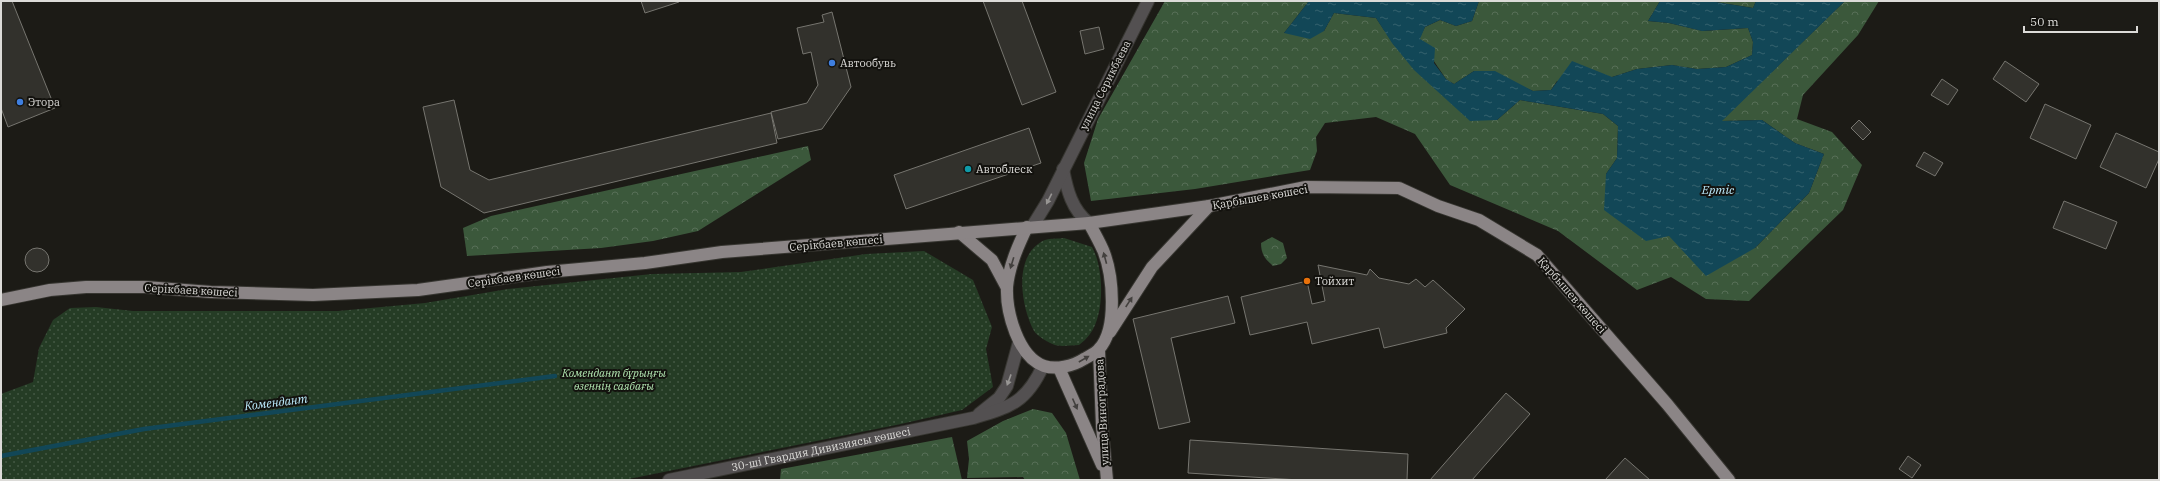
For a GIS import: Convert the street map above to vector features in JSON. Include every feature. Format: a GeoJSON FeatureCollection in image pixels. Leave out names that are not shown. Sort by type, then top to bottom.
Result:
{"type":"FeatureCollection","features":[{"type":"Feature","properties":{"kind":"main road","name":"Қарбышев көшесі"},"geometry":{"type":"LineString","coordinates":[[1029,228],[1089,223],[1209,206],[1306,187],[1399,188],[1438,206],[1479,220],[1537,255],[1667,404],[1729,480]]}},
{"type":"Feature","properties":{"kind":"main road"},"geometry":{"type":"LineString","coordinates":[[1029,228],[1017,249],[1007,288],[1010,314],[1019,342],[1032,358],[1043,366],[1059,368],[1080,362],[1099,350],[1152,267],[1209,206]]}},
{"type":"Feature","properties":{"kind":"main road"},"geometry":{"type":"LineString","coordinates":[[1089,223],[1104,250],[1110,276],[1112,301],[1108,335]]}},
{"type":"Feature","properties":{"kind":"main road","name":"Серікбаев көшесі"},"geometry":{"type":"LineString","coordinates":[[1,300],[50,290],[86,287],[145,287],[211,292],[313,295],[418,290],[547,272],[645,263],[722,252],[960,232],[1029,228]]}},
{"type":"Feature","properties":{"kind":"main road"},"geometry":{"type":"LineString","coordinates":[[960,232],[992,260],[1007,288]]}},
{"type":"Feature","properties":{"kind":"main road","name":"улица Виноградова"},"geometry":{"type":"LineString","coordinates":[[1099,350],[1106,478]]}},
{"type":"Feature","properties":{"kind":"main road","name":"улица Виноградова"},"geometry":{"type":"LineString","coordinates":[[1059,368],[1106,478]]}},
{"type":"Feature","properties":{"kind":"street","name":"улица Серикбаева"},"geometry":{"type":"LineString","coordinates":[[1029,228],[1048,201],[1148,1]]}},
{"type":"Feature","properties":{"kind":"street"},"geometry":{"type":"LineString","coordinates":[[1063,169],[1069,196],[1077,212],[1089,223]]}},
{"type":"Feature","properties":{"kind":"street"},"geometry":{"type":"LineString","coordinates":[[973,418],[999,398],[1007,386],[1019,342]]}},
{"type":"Feature","properties":{"kind":"street","name":"30-ші Гвардия Дивизиясы көшесі"},"geometry":{"type":"LineString","coordinates":[[669,480],[973,418],[1003,409],[1022,399],[1035,385],[1043,366]]}},
{"type":"Feature","properties":{"kind":"green space"},"geometry":{"type":"Polygon","coordinates":[[[1165,1],[1309,1],[1284,33],[1324,31],[1334,13],[1376,18],[1394,45],[1497,120],[1520,100],[1603,114],[1618,126],[1617,158],[1606,174],[1669,236],[1755,248],[1809,193],[1824,154],[1795,143],[1762,120],[1721,121],[1845,1],[1879,1],[1858,35],[1803,95],[1797,119],[1832,132],[1862,165],[1843,210],[1749,301],[1706,299],[1671,277],[1637,290],[1558,231],[1450,185],[1415,134],[1376,117],[1325,123],[1316,137],[1317,151],[1310,170],[1195,189],[1091,201],[1084,163],[1098,119],[1165,1]]]}},
{"type":"Feature","properties":{"kind":"green space"},"geometry":{"type":"Polygon","coordinates":[[[1479,1],[1660,1],[1648,21],[1669,23],[1703,31],[1748,28],[1753,42],[1752,55],[1726,67],[1697,69],[1672,65],[1637,69],[1612,77],[1557,81],[1551,90],[1533,91],[1515,83],[1474,71],[1454,84],[1446,79],[1419,39],[1425,27],[1440,20],[1456,26],[1472,21],[1479,1]]]}},
{"type":"Feature","properties":{"kind":"green space"},"geometry":{"type":"Polygon","coordinates":[[[1710,1],[1756,1],[1753,8],[1710,1]]]}},
{"type":"Feature","properties":{"kind":"green space"},"geometry":{"type":"Polygon","coordinates":[[[808,146],[811,160],[698,231],[653,241],[601,248],[467,256],[463,228],[491,216],[808,146]]]}},
{"type":"Feature","properties":{"kind":"green space"},"geometry":{"type":"Polygon","coordinates":[[[1272,237],[1283,243],[1287,258],[1281,264],[1273,266],[1264,256],[1261,243],[1272,237]]]}},
{"type":"Feature","properties":{"kind":"green space"},"geometry":{"type":"Polygon","coordinates":[[[1064,238],[1092,247],[1099,267],[1101,291],[1098,315],[1090,334],[1079,345],[1057,346],[1047,341],[1034,331],[1029,321],[1026,309],[1022,282],[1028,257],[1035,247],[1047,239],[1064,238]]]}},
{"type":"Feature","properties":{"kind":"green space","name":"Комендант бұрыңғы өзеннің саябағы"},"geometry":{"type":"Polygon","coordinates":[[[924,251],[973,280],[992,327],[986,349],[993,387],[962,410],[901,424],[624,480],[1,480],[1,394],[33,382],[39,348],[53,320],[70,308],[96,307],[133,311],[338,311],[425,303],[508,289],[652,274],[741,272],[866,254],[924,251]]]}},
{"type":"Feature","properties":{"kind":"green space"},"geometry":{"type":"Polygon","coordinates":[[[1033,409],[1052,413],[1066,433],[1080,480],[1025,480],[1023,477],[967,478],[969,459],[967,441],[1003,421],[1033,409]]]}},
{"type":"Feature","properties":{"kind":"green space"},"geometry":{"type":"Polygon","coordinates":[[[952,437],[962,480],[780,480],[781,469],[952,437]]]}},
{"type":"Feature","properties":{"kind":"water","name":"Ертіс"},"geometry":{"type":"Polygon","coordinates":[[[1309,1],[1479,1],[1472,21],[1456,26],[1440,20],[1425,27],[1420,39],[1435,48],[1434,63],[1446,79],[1454,84],[1474,71],[1495,71],[1533,91],[1551,90],[1572,61],[1612,77],[1637,69],[1672,65],[1697,69],[1726,67],[1752,55],[1753,42],[1748,28],[1702,31],[1669,23],[1648,21],[1660,1],[1710,1],[1753,8],[1756,1],[1845,1],[1722,121],[1762,120],[1795,143],[1824,154],[1809,193],[1755,248],[1706,276],[1669,236],[1646,241],[1604,210],[1606,174],[1617,158],[1618,126],[1603,114],[1520,100],[1497,120],[1470,121],[1414,70],[1392,43],[1376,18],[1334,13],[1324,31],[1310,39],[1284,33],[1309,1]]]}},
{"type":"Feature","properties":{"kind":"building"},"geometry":{"type":"Polygon","coordinates":[[[1,1],[12,1],[55,108],[8,127],[1,108],[1,1]]]}},
{"type":"Feature","properties":{"kind":"building"},"geometry":{"type":"Polygon","coordinates":[[[641,1],[679,1],[679,2],[645,13],[641,1]]]}},
{"type":"Feature","properties":{"kind":"building"},"geometry":{"type":"Polygon","coordinates":[[[983,1],[1022,1],[1056,92],[1022,105],[983,1]]]}},
{"type":"Feature","properties":{"kind":"building"},"geometry":{"type":"Polygon","coordinates":[[[832,12],[851,87],[822,129],[778,139],[771,112],[807,103],[818,85],[811,52],[803,54],[797,28],[824,22],[822,15],[832,12]]]}},
{"type":"Feature","properties":{"kind":"building"},"geometry":{"type":"Polygon","coordinates":[[[1099,27],[1104,49],[1085,54],[1080,31],[1099,27]]]}},
{"type":"Feature","properties":{"kind":"building"},"geometry":{"type":"Polygon","coordinates":[[[2005,61],[2039,84],[2026,102],[1993,79],[2005,61]]]}},
{"type":"Feature","properties":{"kind":"building"},"geometry":{"type":"Polygon","coordinates":[[[1942,79],[1958,90],[1948,105],[1931,95],[1942,79]]]}},
{"type":"Feature","properties":{"kind":"building"},"geometry":{"type":"Polygon","coordinates":[[[454,100],[470,170],[489,180],[771,113],[777,143],[484,213],[441,187],[423,107],[454,100]]]}},
{"type":"Feature","properties":{"kind":"building"},"geometry":{"type":"Polygon","coordinates":[[[2045,104],[2091,125],[2076,159],[2030,138],[2045,104]]]}},
{"type":"Feature","properties":{"kind":"building"},"geometry":{"type":"Polygon","coordinates":[[[1859,120],[1871,132],[1863,140],[1851,128],[1859,120]]]}},
{"type":"Feature","properties":{"kind":"building","name":"Автоблеск"},"geometry":{"type":"Polygon","coordinates":[[[1029,128],[1041,163],[906,209],[894,175],[1029,128]]]}},
{"type":"Feature","properties":{"kind":"building"},"geometry":{"type":"Polygon","coordinates":[[[2116,133],[2159,152],[2159,159],[2146,188],[2100,167],[2116,133]]]}},
{"type":"Feature","properties":{"kind":"building"},"geometry":{"type":"Polygon","coordinates":[[[1924,152],[1943,163],[1935,176],[1916,166],[1924,152]]]}},
{"type":"Feature","properties":{"kind":"building"},"geometry":{"type":"Polygon","coordinates":[[[2064,201],[2117,222],[2106,249],[2053,228],[2064,201]]]}},
{"type":"Feature","properties":{"kind":"building"},"geometry":{"type":"Polygon","coordinates":[[[37,248],[46,251],[49,260],[46,269],[37,272],[28,269],[25,260],[28,251],[37,248]]]}},
{"type":"Feature","properties":{"kind":"building"},"geometry":{"type":"Polygon","coordinates":[[[1318,265],[1367,275],[1370,269],[1379,278],[1409,284],[1416,279],[1425,287],[1433,280],[1465,309],[1446,328],[1447,333],[1384,348],[1379,328],[1312,344],[1307,322],[1250,335],[1241,297],[1307,281],[1312,304],[1325,301],[1318,265]]]}},
{"type":"Feature","properties":{"kind":"building"},"geometry":{"type":"Polygon","coordinates":[[[1228,296],[1235,323],[1171,338],[1190,422],[1159,429],[1133,319],[1228,296]]]}},
{"type":"Feature","properties":{"kind":"building"},"geometry":{"type":"Polygon","coordinates":[[[1506,393],[1530,414],[1472,480],[1430,480],[1506,393]]]}},
{"type":"Feature","properties":{"kind":"building"},"geometry":{"type":"Polygon","coordinates":[[[1190,440],[1408,454],[1407,480],[1299,480],[1188,473],[1190,440]]]}},
{"type":"Feature","properties":{"kind":"building"},"geometry":{"type":"Polygon","coordinates":[[[1908,456],[1921,465],[1912,478],[1899,469],[1908,456]]]}},
{"type":"Feature","properties":{"kind":"building"},"geometry":{"type":"Polygon","coordinates":[[[1625,458],[1650,480],[1605,480],[1625,458]]]}},
{"type":"Feature","properties":{"kind":"waterway","name":"Комендант"},"geometry":{"type":"LineString","coordinates":[[1,456],[144,429],[555,376]]}},
{"type":"Feature","properties":{"kind":"place","name":"Автообувь"},"geometry":{"type":"Point","coordinates":[832,63]}},
{"type":"Feature","properties":{"kind":"place","name":"Этора"},"geometry":{"type":"Point","coordinates":[20,102]}},
{"type":"Feature","properties":{"kind":"place","name":"Автоблеск"},"geometry":{"type":"Point","coordinates":[968,169]}},
{"type":"Feature","properties":{"kind":"place","name":"Тойхит"},"geometry":{"type":"Point","coordinates":[1307,281]}}]}
